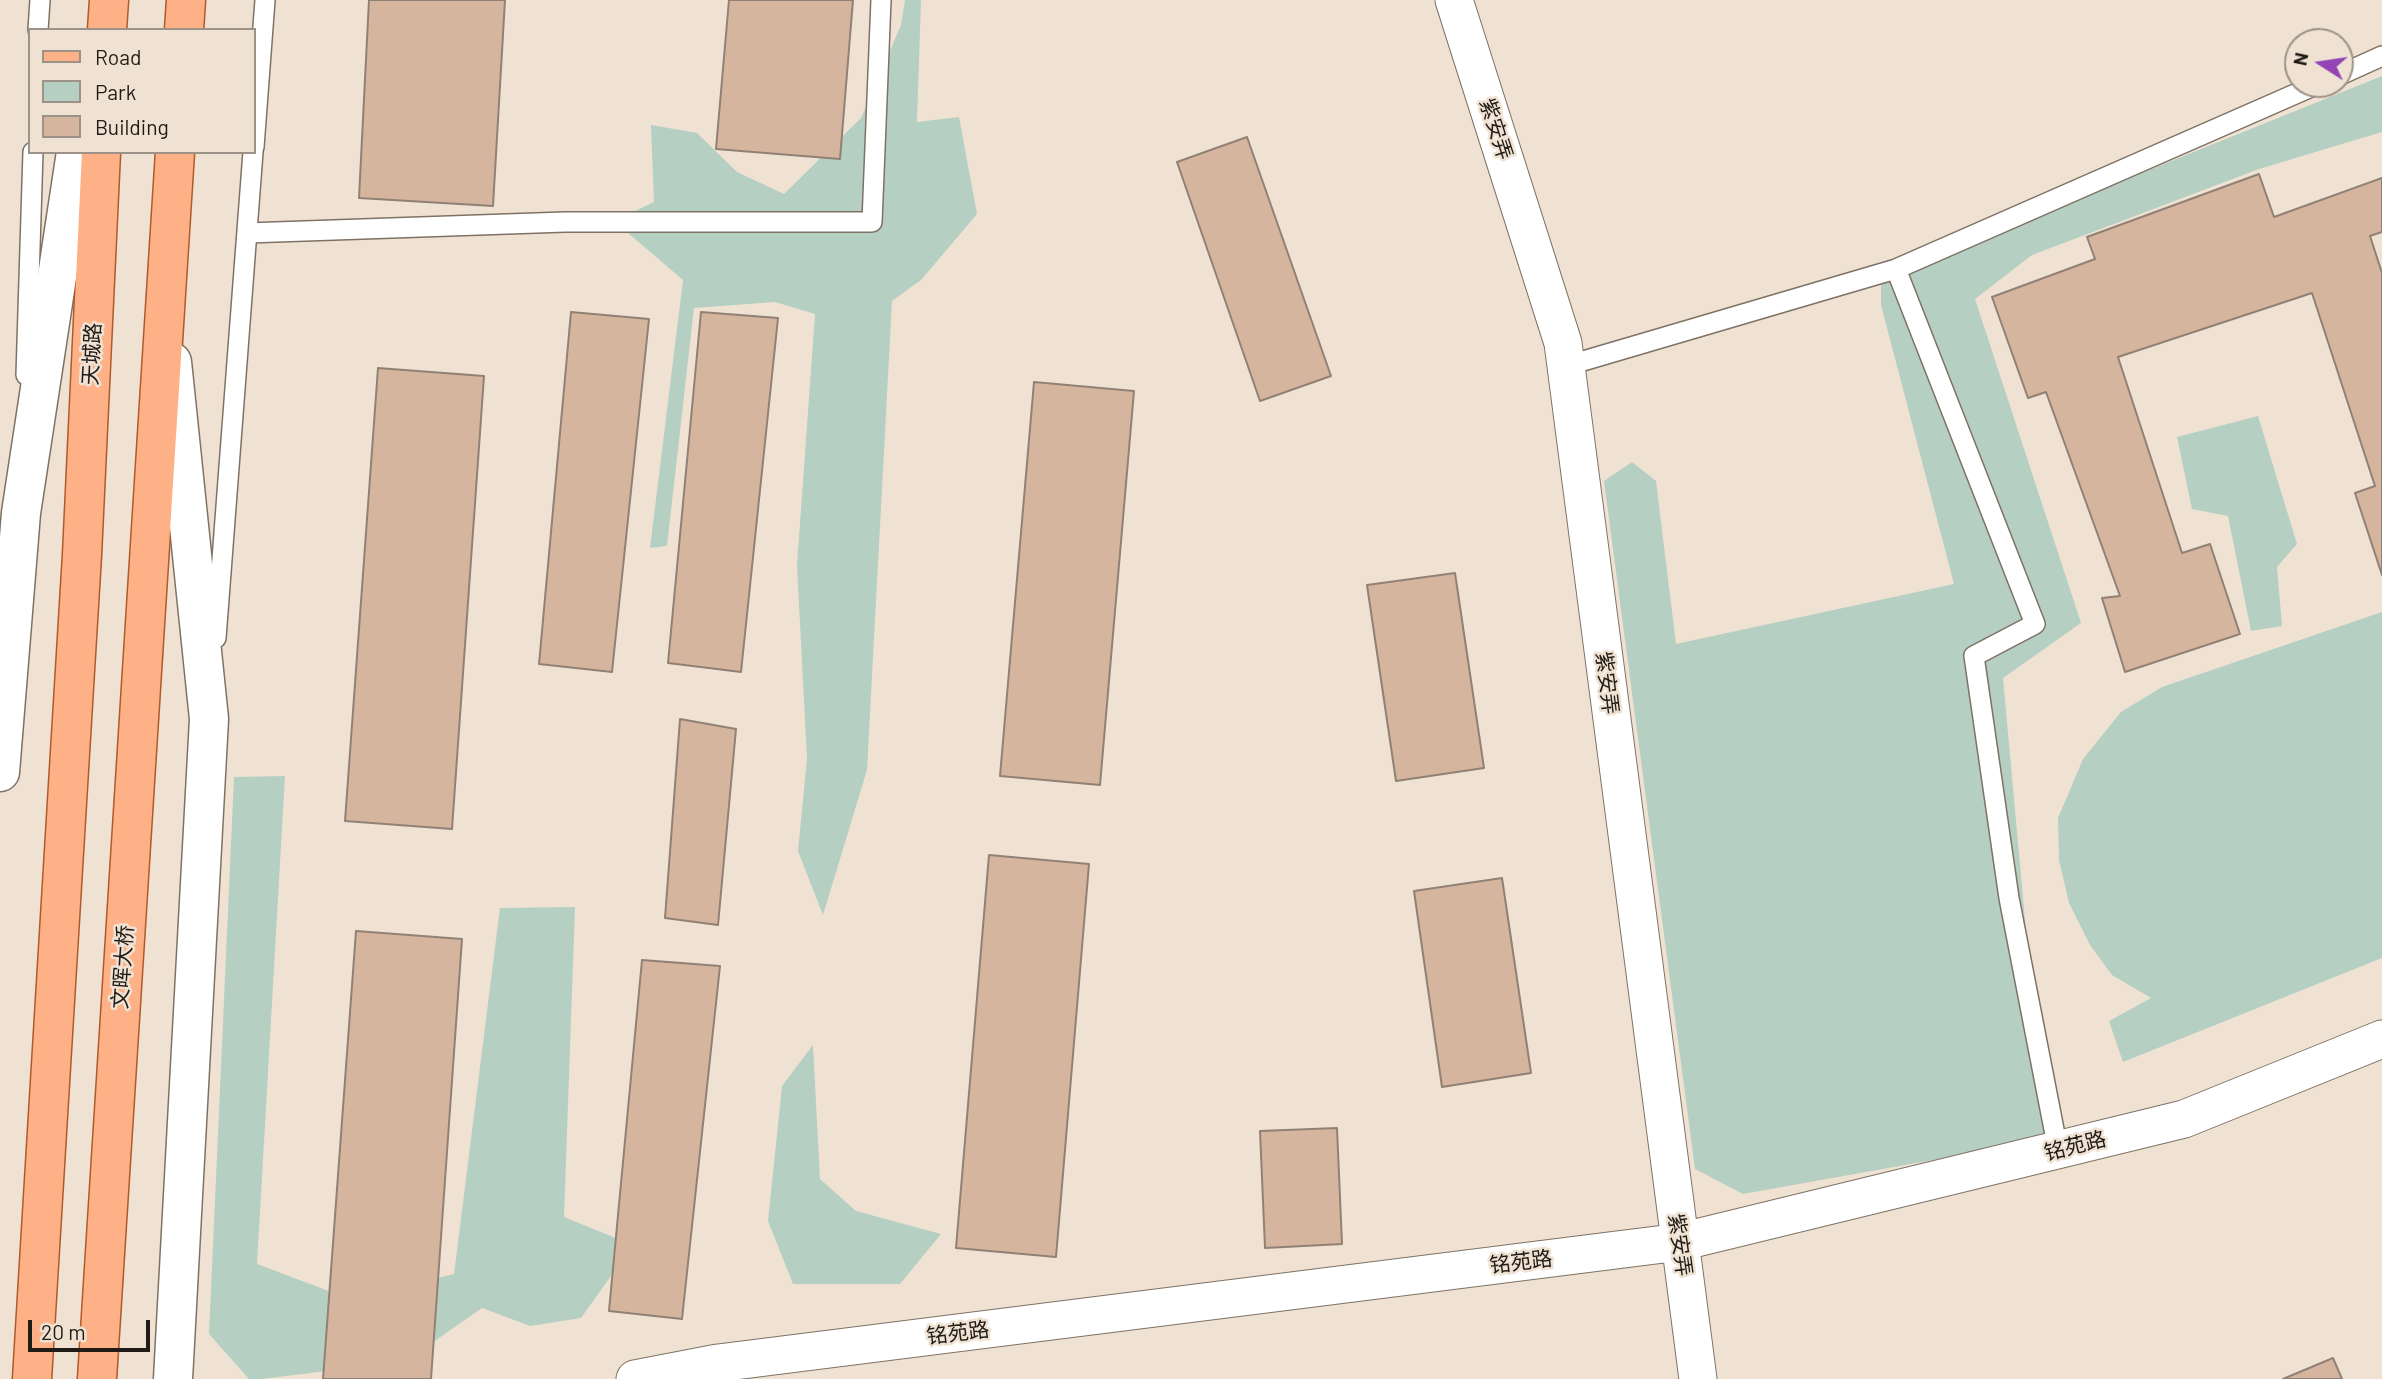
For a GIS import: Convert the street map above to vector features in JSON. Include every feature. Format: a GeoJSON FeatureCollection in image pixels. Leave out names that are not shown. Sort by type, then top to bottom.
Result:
{"type":"FeatureCollection","features":[{"type":"Feature","properties":{"kind":"main road"},"geometry":{"type":"LineString","coordinates":[[107,28],[109,0]]}},
{"type":"Feature","properties":{"kind":"main road"},"geometry":{"type":"LineString","coordinates":[[184,28],[186,0]]}},
{"type":"Feature","properties":{"kind":"main road","name":"天城路"},"geometry":{"type":"LineString","coordinates":[[32,1379],[82,555],[101,154]]}},
{"type":"Feature","properties":{"kind":"main road"},"geometry":{"type":"LineString","coordinates":[[165,291],[175,154]]}},
{"type":"Feature","properties":{"kind":"main road","name":"文晖大桥"},"geometry":{"type":"LineString","coordinates":[[97,1379],[165,291]]}},
{"type":"Feature","properties":{"kind":"street"},"geometry":{"type":"LineString","coordinates":[[94,28],[99,0]]}},
{"type":"Feature","properties":{"kind":"street","name":"紫安弄"},"geometry":{"type":"LineString","coordinates":[[1454,0],[1563,343],[1698,1379]]}},
{"type":"Feature","properties":{"kind":"street"},"geometry":{"type":"LineString","coordinates":[[0,772],[21,513],[76,154]]}},
{"type":"Feature","properties":{"kind":"street"},"geometry":{"type":"LineString","coordinates":[[165,291],[209,719],[173,1379]]}},
{"type":"Feature","properties":{"kind":"street","name":"铭苑路"},"geometry":{"type":"LineString","coordinates":[[635,1379],[718,1371],[1680,1242],[2184,1119],[2382,1038]]}},
{"type":"Feature","properties":{"kind":"lane"},"geometry":{"type":"LineString","coordinates":[[38,28],[40,0]]}},
{"type":"Feature","properties":{"kind":"lane"},"geometry":{"type":"LineString","coordinates":[[256,120],[265,0]]}},
{"type":"Feature","properties":{"kind":"lane"},"geometry":{"type":"LineString","coordinates":[[247,233],[565,222],[872,222],[881,0]]}},
{"type":"Feature","properties":{"kind":"lane"},"geometry":{"type":"LineString","coordinates":[[2354,69],[2382,56]]}},
{"type":"Feature","properties":{"kind":"lane"},"geometry":{"type":"LineString","coordinates":[[1566,366],[1896,269],[2286,98]]}},
{"type":"Feature","properties":{"kind":"lane"},"geometry":{"type":"LineString","coordinates":[[21,513],[33,154]]}},
{"type":"Feature","properties":{"kind":"lane"},"geometry":{"type":"LineString","coordinates":[[209,719],[253,154]]}},
{"type":"Feature","properties":{"kind":"lane"},"geometry":{"type":"LineString","coordinates":[[1896,269],[2035,624],[1974,656],[2009,898],[2058,1150]]}},
{"type":"Feature","properties":{"kind":"green space"},"geometry":{"type":"Polygon","coordinates":[[[905,0],[921,0],[917,122],[959,117],[977,214],[921,280],[892,301],[867,770],[823,915],[798,851],[807,759],[797,565],[815,314],[775,302],[694,308],[667,546],[650,548],[683,280],[614,221],[654,202],[651,125],[697,133],[737,172],[784,194],[861,118],[901,25],[905,0]]]}},
{"type":"Feature","properties":{"kind":"green space"},"geometry":{"type":"Polygon","coordinates":[[[2382,76],[2382,132],[2259,169],[2032,255],[1975,299],[2081,623],[2003,678],[2045,1140],[1743,1194],[1695,1169],[1604,481],[1632,462],[1656,481],[1676,644],[1954,584],[1881,305],[1881,282],[1968,243],[2327,98],[2354,98],[2354,87],[2382,76]]]}},
{"type":"Feature","properties":{"kind":"green space"},"geometry":{"type":"Polygon","coordinates":[[[2258,416],[2297,544],[2277,567],[2282,626],[2251,631],[2228,516],[2192,509],[2177,437],[2258,416]]]}},
{"type":"Feature","properties":{"kind":"green space"},"geometry":{"type":"Polygon","coordinates":[[[2382,612],[2382,958],[2123,1062],[2109,1021],[2151,998],[2112,975],[2090,945],[2069,903],[2059,860],[2058,818],[2083,759],[2121,712],[2162,687],[2382,612]]]}},
{"type":"Feature","properties":{"kind":"green space"},"geometry":{"type":"Polygon","coordinates":[[[285,776],[257,1264],[350,1299],[454,1274],[500,908],[575,907],[564,1217],[633,1245],[581,1318],[530,1326],[482,1308],[406,1361],[262,1379],[249,1379],[209,1334],[234,777],[285,776]]]}},
{"type":"Feature","properties":{"kind":"green space"},"geometry":{"type":"Polygon","coordinates":[[[813,1045],[820,1179],[856,1211],[941,1234],[900,1284],[793,1284],[768,1221],[782,1086],[813,1045]]]}},
{"type":"Feature","properties":{"kind":"building"},"geometry":{"type":"Polygon","coordinates":[[[369,0],[505,0],[493,206],[359,198],[369,0]]]}},
{"type":"Feature","properties":{"kind":"building"},"geometry":{"type":"Polygon","coordinates":[[[729,0],[853,0],[840,159],[716,149],[729,0]]]}},
{"type":"Feature","properties":{"kind":"building"},"geometry":{"type":"Polygon","coordinates":[[[1247,137],[1331,376],[1260,401],[1177,162],[1247,137]]]}},
{"type":"Feature","properties":{"kind":"building"},"geometry":{"type":"Polygon","coordinates":[[[2259,174],[2274,217],[2382,178],[2382,232],[2370,236],[2382,273],[2382,575],[2355,493],[2375,486],[2312,293],[2118,357],[2182,553],[2210,544],[2240,634],[2125,672],[2102,598],[2120,596],[2046,392],[2028,398],[1992,297],[2095,259],[2087,237],[2259,174]]]}},
{"type":"Feature","properties":{"kind":"building"},"geometry":{"type":"Polygon","coordinates":[[[571,312],[649,319],[612,672],[539,664],[571,312]]]}},
{"type":"Feature","properties":{"kind":"building"},"geometry":{"type":"Polygon","coordinates":[[[701,312],[778,318],[741,672],[668,663],[701,312]]]}},
{"type":"Feature","properties":{"kind":"building"},"geometry":{"type":"Polygon","coordinates":[[[378,368],[484,376],[452,829],[345,821],[378,368]]]}},
{"type":"Feature","properties":{"kind":"building"},"geometry":{"type":"Polygon","coordinates":[[[1034,382],[1134,391],[1100,785],[1000,776],[1034,382]]]}},
{"type":"Feature","properties":{"kind":"building"},"geometry":{"type":"Polygon","coordinates":[[[1455,573],[1484,768],[1396,781],[1367,585],[1455,573]]]}},
{"type":"Feature","properties":{"kind":"building"},"geometry":{"type":"Polygon","coordinates":[[[680,719],[736,729],[718,925],[665,918],[680,719]]]}},
{"type":"Feature","properties":{"kind":"building"},"geometry":{"type":"Polygon","coordinates":[[[989,855],[1089,864],[1056,1257],[956,1248],[989,855]]]}},
{"type":"Feature","properties":{"kind":"building"},"geometry":{"type":"Polygon","coordinates":[[[1502,878],[1531,1073],[1442,1087],[1414,891],[1502,878]]]}},
{"type":"Feature","properties":{"kind":"building"},"geometry":{"type":"Polygon","coordinates":[[[356,931],[462,939],[431,1379],[323,1379],[356,931]]]}},
{"type":"Feature","properties":{"kind":"building"},"geometry":{"type":"Polygon","coordinates":[[[642,960],[720,966],[682,1319],[609,1311],[642,960]]]}},
{"type":"Feature","properties":{"kind":"building"},"geometry":{"type":"Polygon","coordinates":[[[1337,1128],[1342,1244],[1265,1248],[1260,1131],[1337,1128]]]}},
{"type":"Feature","properties":{"kind":"building"},"geometry":{"type":"Polygon","coordinates":[[[2333,1358],[2342,1379],[2283,1379],[2333,1358]]]}}]}
